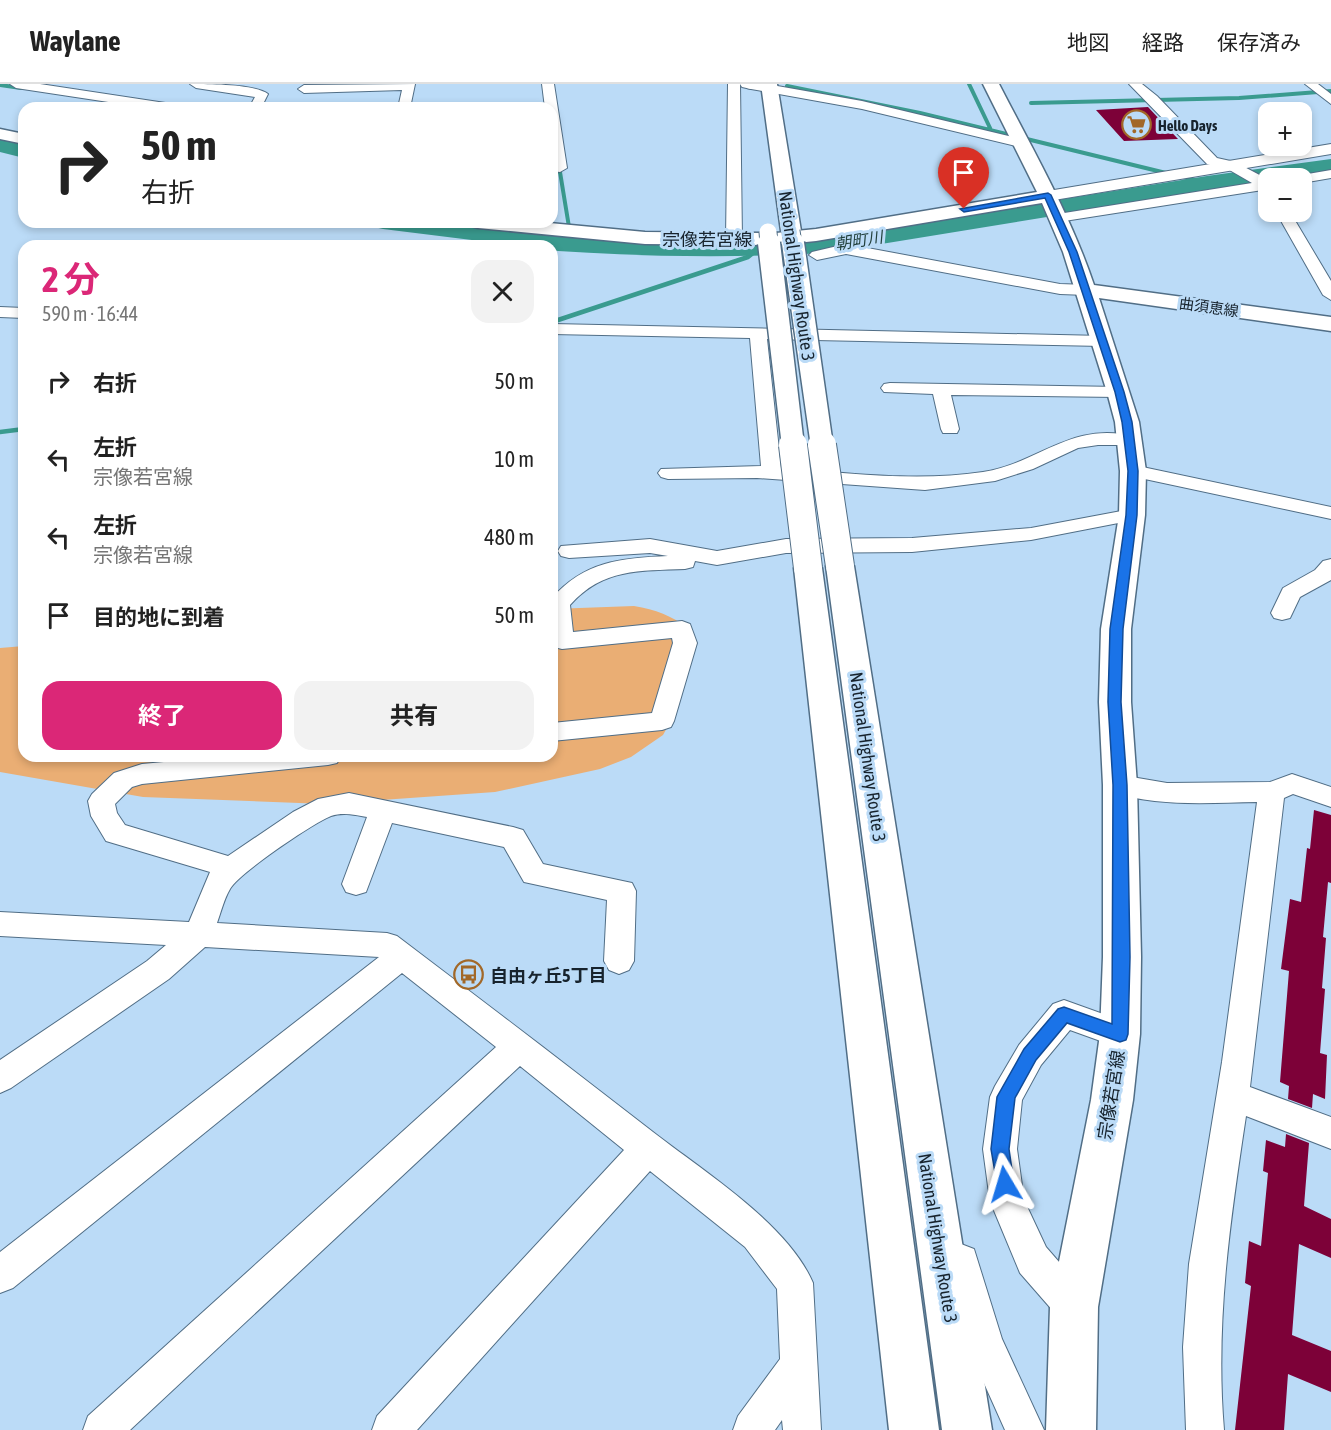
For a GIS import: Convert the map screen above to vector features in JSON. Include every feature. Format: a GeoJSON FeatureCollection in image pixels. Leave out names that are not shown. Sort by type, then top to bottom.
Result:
{"type":"FeatureCollection","features":[{"type":"Feature","properties":{"kind":"main road"},"geometry":{"type":"LineString","coordinates":[[749,84],[753,107]]}},
{"type":"Feature","properties":{"kind":"main road"},"geometry":{"type":"LineString","coordinates":[[991,84],[1048,195]]}},
{"type":"Feature","properties":{"kind":"main road","name":"National Highway Route 3"},"geometry":{"type":"LineString","coordinates":[[769,86],[775,224],[824,567],[924,1138],[967,1430]]}},
{"type":"Feature","properties":{"kind":"main road"},"geometry":{"type":"LineString","coordinates":[[0,134],[18,138]]}},
{"type":"Feature","properties":{"kind":"main road","name":"宗像若宮線"},"geometry":{"type":"LineString","coordinates":[[541,228],[645,238],[734,239],[816,236],[1048,195],[1087,290],[1119,392],[1131,456],[1132,515],[1116,629],[1114,702],[1120,785],[1122,957],[1120,1034],[1112,1100],[1074,1307],[1071,1430]]}},
{"type":"Feature","properties":{"kind":"main road","name":"National Highway Route 3"},"geometry":{"type":"LineString","coordinates":[[775,224],[824,567],[914,1430]]}},
{"type":"Feature","properties":{"kind":"main road","name":"曲須恵線"},"geometry":{"type":"LineString","coordinates":[[1087,290],[1331,324]]}},
{"type":"Feature","properties":{"kind":"street"},"geometry":{"type":"LineString","coordinates":[[16,84],[133,102]]}},
{"type":"Feature","properties":{"kind":"street"},"geometry":{"type":"LineString","coordinates":[[67,92],[82,84]]}},
{"type":"Feature","properties":{"kind":"street"},"geometry":{"type":"LineString","coordinates":[[196,84],[264,89]]}},
{"type":"Feature","properties":{"kind":"street"},"geometry":{"type":"LineString","coordinates":[[548,84],[551,102]]}},
{"type":"Feature","properties":{"kind":"street"},"geometry":{"type":"LineString","coordinates":[[734,84],[734,239]]}},
{"type":"Feature","properties":{"kind":"street"},"geometry":{"type":"LineString","coordinates":[[749,84],[862,105],[1020,143]]}},
{"type":"Feature","properties":{"kind":"street"},"geometry":{"type":"LineString","coordinates":[[1135,84],[1153,99],[1212,161],[1236,168],[1258,180]]}},
{"type":"Feature","properties":{"kind":"street"},"geometry":{"type":"LineString","coordinates":[[1311,84],[1331,100]]}},
{"type":"Feature","properties":{"kind":"street"},"geometry":{"type":"LineString","coordinates":[[298,102],[305,87],[409,85],[405,102]]}},
{"type":"Feature","properties":{"kind":"street"},"geometry":{"type":"LineString","coordinates":[[1048,195],[1236,168],[1331,149]]}},
{"type":"Feature","properties":{"kind":"street"},"geometry":{"type":"LineString","coordinates":[[558,154],[560,168],[558,168]]}},
{"type":"Feature","properties":{"kind":"street"},"geometry":{"type":"LineString","coordinates":[[1312,177],[1331,174]]}},
{"type":"Feature","properties":{"kind":"street"},"geometry":{"type":"LineString","coordinates":[[1058,218],[1258,186]]}},
{"type":"Feature","properties":{"kind":"street"},"geometry":{"type":"LineString","coordinates":[[1290,222],[1323,267],[1331,295]]}},
{"type":"Feature","properties":{"kind":"street"},"geometry":{"type":"LineString","coordinates":[[817,255],[846,249],[1060,289],[1087,290]]}},
{"type":"Feature","properties":{"kind":"street"},"geometry":{"type":"LineString","coordinates":[[0,312],[18,313]]}},
{"type":"Feature","properties":{"kind":"street"},"geometry":{"type":"LineString","coordinates":[[558,328],[1103,341]]}},
{"type":"Feature","properties":{"kind":"street"},"geometry":{"type":"LineString","coordinates":[[759,333],[772,473]]}},
{"type":"Feature","properties":{"kind":"street"},"geometry":{"type":"LineString","coordinates":[[890,388],[1119,392]]}},
{"type":"Feature","properties":{"kind":"street"},"geometry":{"type":"LineString","coordinates":[[941,389],[950,429]]}},
{"type":"Feature","properties":{"kind":"street"},"geometry":{"type":"LineString","coordinates":[[668,473],[772,473],[925,484],[960,482],[988,477],[1026,465],[1073,443],[1098,439],[1131,456],[1331,513]]}},
{"type":"Feature","properties":{"kind":"street"},"geometry":{"type":"LineString","coordinates":[[558,622],[559,604],[568,592],[587,578],[609,567],[717,558],[786,546],[912,545],[1031,534],[1132,515]]}},
{"type":"Feature","properties":{"kind":"street"},"geometry":{"type":"LineString","coordinates":[[569,551],[651,546],[717,558]]}},
{"type":"Feature","properties":{"kind":"street"},"geometry":{"type":"LineString","coordinates":[[1282,612],[1291,593],[1323,575],[1331,566]]}},
{"type":"Feature","properties":{"kind":"street"},"geometry":{"type":"LineString","coordinates":[[558,641],[682,629],[685,642],[662,721],[558,731]]}},
{"type":"Feature","properties":{"kind":"street"},"geometry":{"type":"LineString","coordinates":[[232,868],[116,833],[104,816],[101,801],[123,780],[142,774],[266,762]]}},
{"type":"Feature","properties":{"kind":"street"},"geometry":{"type":"LineString","coordinates":[[1120,785],[1167,793],[1272,792],[1292,784],[1331,796]]}},
{"type":"Feature","properties":{"kind":"street"},"geometry":{"type":"LineString","coordinates":[[1205,1430],[1200,1387],[1204,1283],[1232,1096],[1272,792]]}},
{"type":"Feature","properties":{"kind":"street"},"geometry":{"type":"LineString","coordinates":[[0,1078],[158,970],[198,936],[219,881],[232,868],[302,819],[327,806],[349,803],[513,838],[534,874],[622,891],[620,961]]}},
{"type":"Feature","properties":{"kind":"street"},"geometry":{"type":"LineString","coordinates":[[356,884],[382,811]]}},
{"type":"Feature","properties":{"kind":"street"},"geometry":{"type":"LineString","coordinates":[[0,924],[387,945],[519,1046],[757,1235],[795,1283],[802,1430]]}},
{"type":"Feature","properties":{"kind":"street"},"geometry":{"type":"LineString","coordinates":[[0,1275],[402,956]]}},
{"type":"Feature","properties":{"kind":"street"},"geometry":{"type":"LineString","coordinates":[[1074,1307],[1033,1260],[1007,1201],[1000,1149],[1006,1097],[1030,1055],[1064,1014],[1120,1034]]}},
{"type":"Feature","properties":{"kind":"street"},"geometry":{"type":"LineString","coordinates":[[102,1430],[519,1046]]}},
{"type":"Feature","properties":{"kind":"street"},"geometry":{"type":"LineString","coordinates":[[1232,1096],[1331,1133]]}},
{"type":"Feature","properties":{"kind":"street"},"geometry":{"type":"LineString","coordinates":[[924,1138],[985,1343],[1025,1430]]}},
{"type":"Feature","properties":{"kind":"street"},"geometry":{"type":"LineString","coordinates":[[391,1430],[647,1149]]}},
{"type":"Feature","properties":{"kind":"street"},"geometry":{"type":"LineString","coordinates":[[752,1430],[799,1364]]}},
{"type":"Feature","properties":{"kind":"shaded area"},"geometry":{"type":"Polygon","coordinates":[[[634,606],[663,614],[689,629],[676,712],[663,735],[631,757],[600,769],[495,792],[325,804],[143,797],[0,772],[0,648],[18,646],[18,762],[558,762],[558,609],[634,606]]]}},
{"type":"Feature","properties":{"kind":"building","name":"Hello Days"},"geometry":{"type":"Polygon","coordinates":[[[1148,107],[1178,139],[1124,141],[1096,110],[1148,107]]]}},
{"type":"Feature","properties":{"kind":"building"},"geometry":{"type":"Polygon","coordinates":[[[1314,810],[1331,815],[1331,883],[1328,882],[1323,937],[1326,938],[1322,988],[1325,989],[1320,1053],[1327,1055],[1325,1099],[1313,1094],[1312,1108],[1288,1099],[1289,1086],[1280,1082],[1289,971],[1281,969],[1290,899],[1301,902],[1314,810]]]}},
{"type":"Feature","properties":{"kind":"building"},"geometry":{"type":"Polygon","coordinates":[[[1286,1134],[1309,1143],[1304,1206],[1331,1219],[1331,1258],[1299,1244],[1292,1335],[1331,1351],[1331,1392],[1288,1374],[1284,1430],[1235,1430],[1251,1286],[1245,1283],[1249,1241],[1261,1246],[1268,1173],[1263,1171],[1266,1140],[1285,1147],[1286,1134]]]}},
{"type":"Feature","properties":{"kind":"waterway"},"geometry":{"type":"LineString","coordinates":[[969,84],[991,130]]}},
{"type":"Feature","properties":{"kind":"waterway"},"geometry":{"type":"LineString","coordinates":[[0,85],[21,88]]}},
{"type":"Feature","properties":{"kind":"waterway"},"geometry":{"type":"LineString","coordinates":[[787,86],[920,113],[1207,183]]}},
{"type":"Feature","properties":{"kind":"waterway"},"geometry":{"type":"LineString","coordinates":[[1031,103],[1239,98],[1331,91]]}},
{"type":"Feature","properties":{"kind":"waterway","name":"朝町川"},"geometry":{"type":"LineString","coordinates":[[0,145],[18,150]]}},
{"type":"Feature","properties":{"kind":"waterway","name":"朝町川"},"geometry":{"type":"LineString","coordinates":[[558,243],[649,249],[758,249],[826,245],[1207,183],[1331,166]]}},
{"type":"Feature","properties":{"kind":"waterway"},"geometry":{"type":"LineString","coordinates":[[558,172],[560,172],[569,227],[558,243]]}},
{"type":"Feature","properties":{"kind":"waterway","name":"朝町川"},"geometry":{"type":"LineString","coordinates":[[433,228],[533,240]]}},
{"type":"Feature","properties":{"kind":"waterway"},"geometry":{"type":"LineString","coordinates":[[558,320],[748,257],[758,249]]}},
{"type":"Feature","properties":{"kind":"waterway"},"geometry":{"type":"LineString","coordinates":[[0,432],[18,430]]}},
{"type":"Feature","properties":{"kind":"place","name":"Hello Days"},"geometry":{"type":"Point","coordinates":[1137,125]}},
{"type":"Feature","properties":{"kind":"place","name":"自由ヶ丘5丁目"},"geometry":{"type":"Point","coordinates":[469,975]}},
{"type":"Feature","properties":{"kind":"route"},"geometry":{"type":"LineString","coordinates":[[964,209],[1048,195],[1087,290],[1119,392],[1127,422],[1133,471],[1132,515],[1116,629],[1114,702],[1120,785],[1122,957],[1120,1034],[1064,1014],[1030,1055],[1006,1097],[1000,1149],[1005,1184]]}}]}
